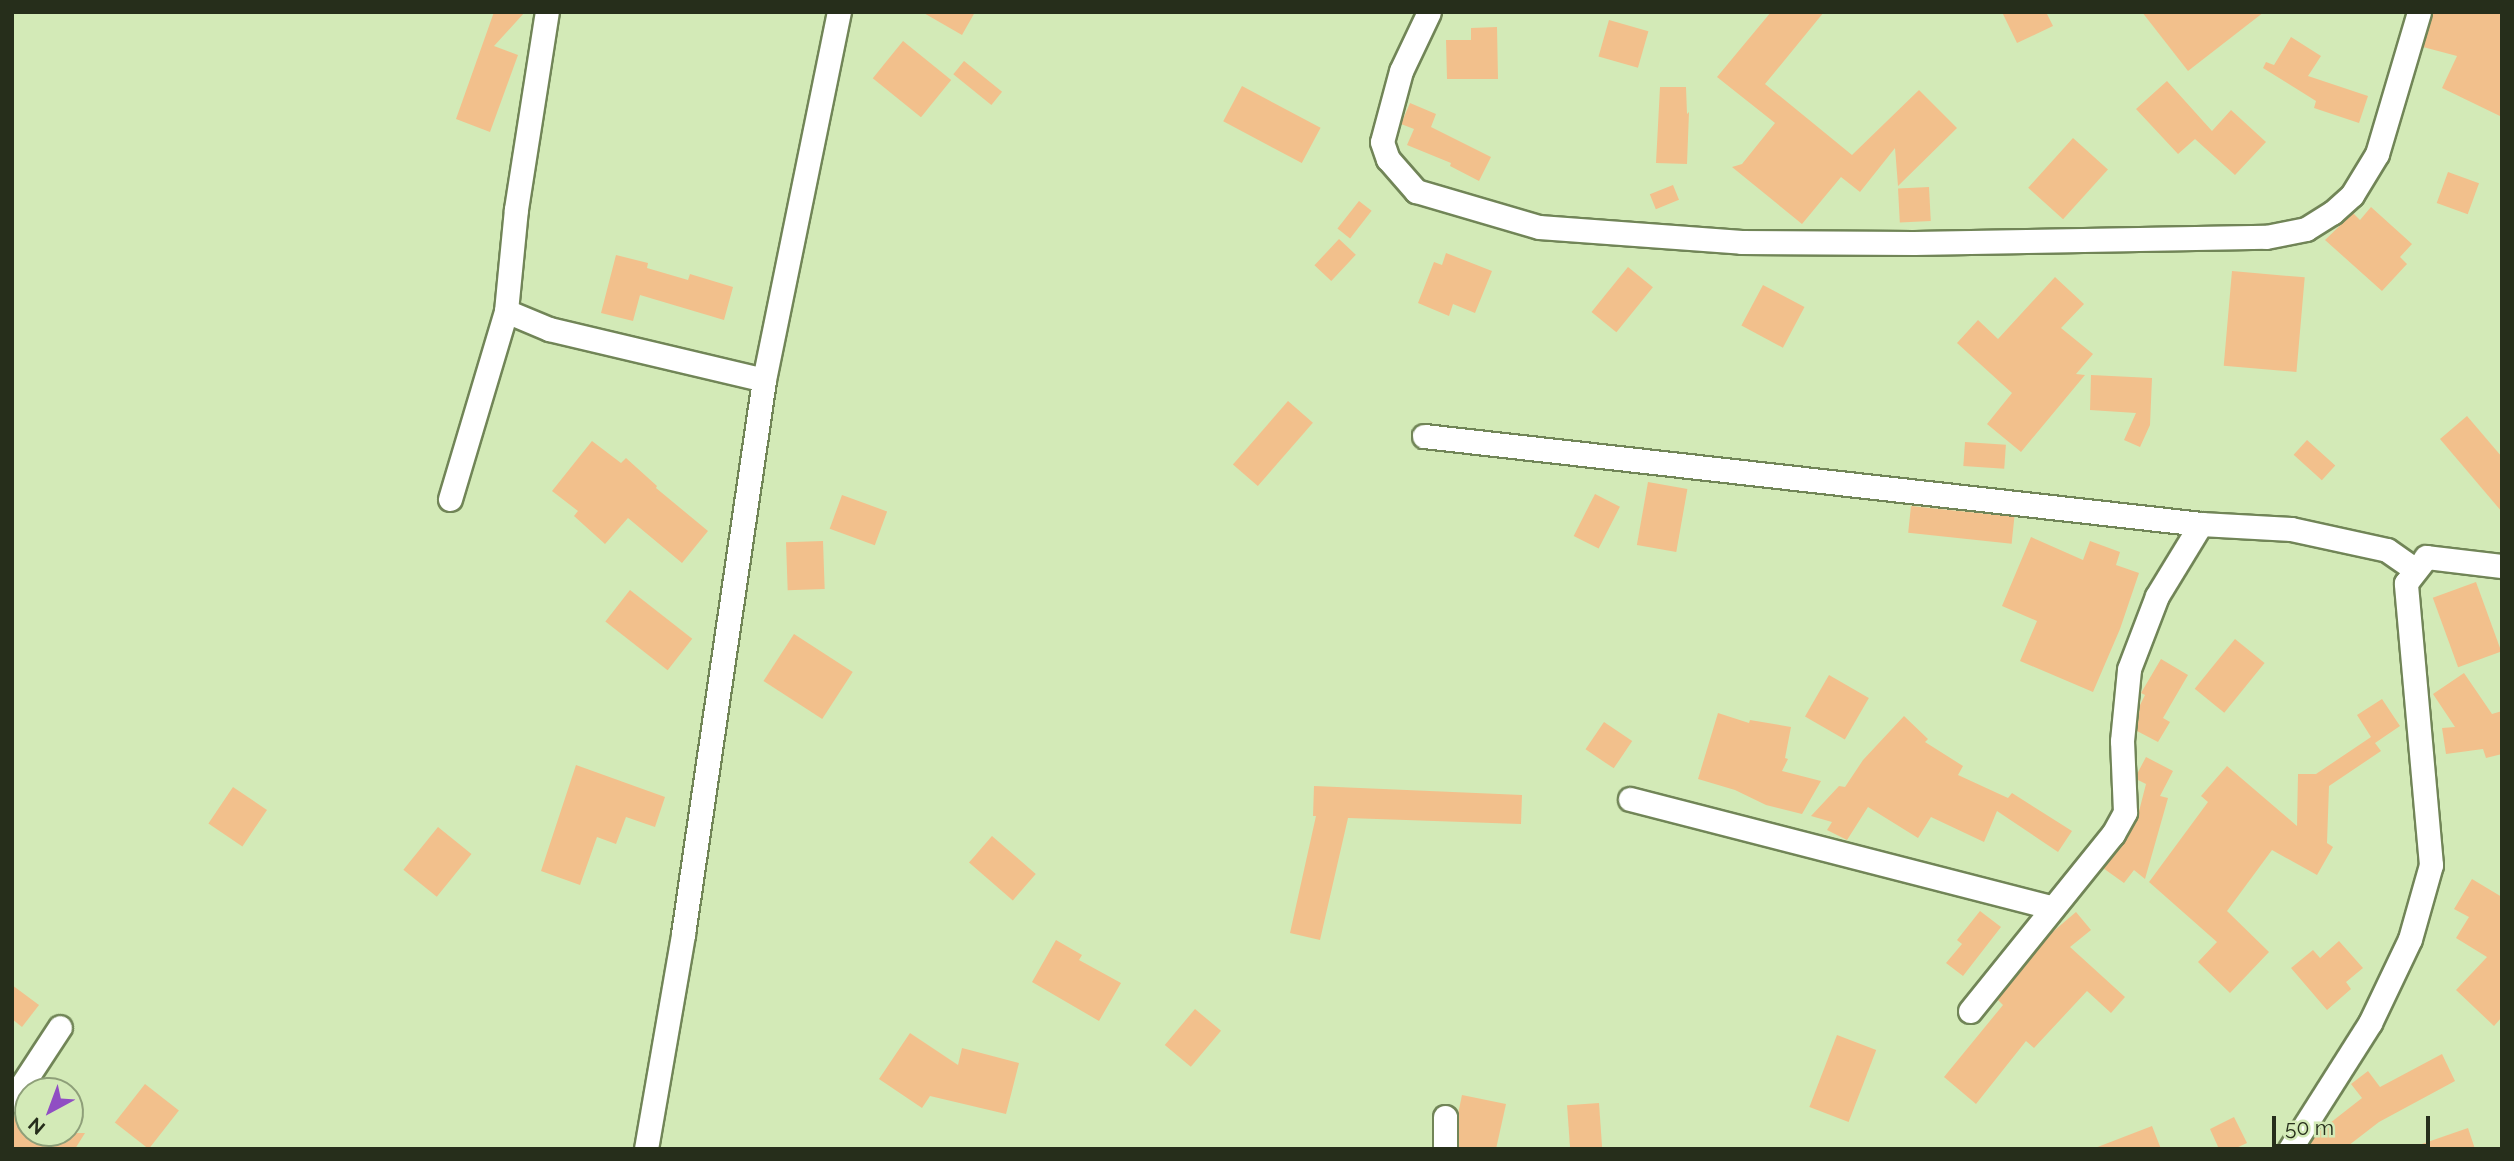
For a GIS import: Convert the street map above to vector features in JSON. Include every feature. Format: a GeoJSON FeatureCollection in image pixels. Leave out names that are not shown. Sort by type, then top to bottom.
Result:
{"type":"FeatureCollection","features":[{"type":"Feature","properties":{"kind":"street"},"geometry":{"type":"LineString","coordinates":[[450,499],[506,311],[516,209],[547,12]]}},
{"type":"Feature","properties":{"kind":"street"},"geometry":{"type":"LineString","coordinates":[[646,1149],[683,934],[764,380],[839,12]]}},
{"type":"Feature","properties":{"kind":"street"},"geometry":{"type":"LineString","coordinates":[[1429,12],[1401,71],[1382,142],[1388,159],[1416,191],[1539,227],[1741,242],[1914,243],[2266,237],[2306,229],[2333,213],[2352,195],[2377,154],[2419,12]]}},
{"type":"Feature","properties":{"kind":"street"},"geometry":{"type":"LineString","coordinates":[[506,311],[549,329],[764,380]]}},
{"type":"Feature","properties":{"kind":"street"},"geometry":{"type":"LineString","coordinates":[[1424,436],[2201,524],[2291,529],[2373,545],[2388,550],[2414,569]]}},
{"type":"Feature","properties":{"kind":"street"},"geometry":{"type":"LineString","coordinates":[[1970,1011],[2113,834],[2125,811],[2122,741],[2129,669],[2157,596],[2201,524]]}},
{"type":"Feature","properties":{"kind":"street"},"geometry":{"type":"LineString","coordinates":[[2290,1149],[2370,1023],[2410,939],[2431,865],[2432,841],[2418,741],[2406,583],[2414,569],[2426,557],[2502,566]]}},
{"type":"Feature","properties":{"kind":"street"},"geometry":{"type":"LineString","coordinates":[[1630,799],[2052,907]]}},
{"type":"Feature","properties":{"kind":"street"},"geometry":{"type":"LineString","coordinates":[[12,1100],[60,1027]]}},
{"type":"Feature","properties":{"kind":"street"},"geometry":{"type":"LineString","coordinates":[[1445,1117],[1445,1149]]}},
{"type":"Feature","properties":{"kind":"building"},"geometry":{"type":"Polygon","coordinates":[[[494,12],[525,12],[494,46],[518,55],[490,132],[456,119],[494,12]]]}},
{"type":"Feature","properties":{"kind":"building"},"geometry":{"type":"Polygon","coordinates":[[[922,12],[975,12],[962,35],[922,12]]]}},
{"type":"Feature","properties":{"kind":"building"},"geometry":{"type":"Polygon","coordinates":[[[1771,12],[1824,12],[1765,84],[1852,155],[1919,90],[1957,128],[1898,186],[1895,148],[1860,192],[1841,177],[1802,224],[1732,167],[1742,164],[1775,123],[1717,77],[1771,12]]]}},
{"type":"Feature","properties":{"kind":"building"},"geometry":{"type":"Polygon","coordinates":[[[2002,12],[2046,12],[2053,26],[2017,43],[2002,12]]]}},
{"type":"Feature","properties":{"kind":"building"},"geometry":{"type":"Polygon","coordinates":[[[2142,12],[2264,12],[2188,71],[2142,12]]]}},
{"type":"Feature","properties":{"kind":"building"},"geometry":{"type":"Polygon","coordinates":[[[2433,12],[2502,12],[2502,117],[2442,88],[2457,56],[2423,47],[2433,12]]]}},
{"type":"Feature","properties":{"kind":"building"},"geometry":{"type":"Polygon","coordinates":[[[1609,20],[1648,31],[1638,68],[1599,57],[1609,20]]]}},
{"type":"Feature","properties":{"kind":"building"},"geometry":{"type":"Polygon","coordinates":[[[1497,27],[1498,79],[1447,79],[1446,40],[1471,40],[1471,28],[1497,27]]]}},
{"type":"Feature","properties":{"kind":"building"},"geometry":{"type":"Polygon","coordinates":[[[2291,37],[2321,56],[2308,76],[2368,96],[2359,123],[2314,108],[2316,101],[2263,68],[2266,62],[2274,65],[2291,37]]]}},
{"type":"Feature","properties":{"kind":"building"},"geometry":{"type":"Polygon","coordinates":[[[903,41],[951,80],[921,117],[873,78],[903,41]]]}},
{"type":"Feature","properties":{"kind":"building"},"geometry":{"type":"Polygon","coordinates":[[[964,61],[1002,92],[991,105],[953,74],[964,61]]]}},
{"type":"Feature","properties":{"kind":"building"},"geometry":{"type":"Polygon","coordinates":[[[2167,81],[2212,131],[2231,110],[2266,142],[2235,175],[2195,139],[2178,154],[2136,109],[2167,81]]]}},
{"type":"Feature","properties":{"kind":"building"},"geometry":{"type":"Polygon","coordinates":[[[1242,86],[1321,128],[1302,163],[1223,121],[1242,86]]]}},
{"type":"Feature","properties":{"kind":"building"},"geometry":{"type":"Polygon","coordinates":[[[1660,87],[1686,87],[1687,114],[1689,112],[1687,164],[1656,163],[1660,87]]]}},
{"type":"Feature","properties":{"kind":"building"},"geometry":{"type":"Polygon","coordinates":[[[1410,103],[1436,114],[1431,127],[1491,157],[1479,181],[1450,166],[1451,163],[1407,145],[1414,129],[1401,124],[1410,103]]]}},
{"type":"Feature","properties":{"kind":"building"},"geometry":{"type":"Polygon","coordinates":[[[2073,138],[2108,169],[2063,219],[2028,188],[2073,138]]]}},
{"type":"Feature","properties":{"kind":"building"},"geometry":{"type":"Polygon","coordinates":[[[2448,172],[2479,183],[2468,214],[2437,203],[2448,172]]]}},
{"type":"Feature","properties":{"kind":"building"},"geometry":{"type":"Polygon","coordinates":[[[1673,185],[1679,200],[1656,209],[1650,194],[1673,185]]]}},
{"type":"Feature","properties":{"kind":"building"},"geometry":{"type":"Polygon","coordinates":[[[1929,187],[1931,221],[1900,223],[1898,189],[1929,187]]]}},
{"type":"Feature","properties":{"kind":"building"},"geometry":{"type":"Polygon","coordinates":[[[1359,201],[1372,211],[1350,238],[1337,229],[1359,201]]]}},
{"type":"Feature","properties":{"kind":"building"},"geometry":{"type":"Polygon","coordinates":[[[2371,207],[2412,244],[2400,257],[2407,264],[2382,291],[2325,240],[2353,213],[2360,220],[2371,207]]]}},
{"type":"Feature","properties":{"kind":"building"},"geometry":{"type":"Polygon","coordinates":[[[1339,239],[1356,255],[1331,281],[1314,265],[1339,239]]]}},
{"type":"Feature","properties":{"kind":"building"},"geometry":{"type":"Polygon","coordinates":[[[1446,253],[1492,271],[1475,313],[1453,304],[1449,316],[1418,303],[1434,262],[1442,265],[1446,253]]]}},
{"type":"Feature","properties":{"kind":"building"},"geometry":{"type":"Polygon","coordinates":[[[616,255],[648,263],[647,268],[688,280],[690,274],[733,287],[724,320],[640,295],[633,321],[601,313],[616,255]]]}},
{"type":"Feature","properties":{"kind":"building"},"geometry":{"type":"Polygon","coordinates":[[[1628,267],[1653,287],[1616,332],[1591,312],[1628,267]]]}},
{"type":"Feature","properties":{"kind":"building"},"geometry":{"type":"Polygon","coordinates":[[[2232,271],[2305,277],[2296,372],[2224,366],[2232,271]]]}},
{"type":"Feature","properties":{"kind":"building"},"geometry":{"type":"Polygon","coordinates":[[[2055,277],[2084,304],[2061,328],[2093,354],[2076,374],[2085,375],[2021,452],[1987,424],[2012,393],[1957,343],[1978,320],[1998,339],[2055,277]]]}},
{"type":"Feature","properties":{"kind":"building"},"geometry":{"type":"Polygon","coordinates":[[[1763,285],[1804,307],[1783,348],[1741,326],[1763,285]]]}},
{"type":"Feature","properties":{"kind":"building"},"geometry":{"type":"Polygon","coordinates":[[[2091,375],[2152,378],[2150,425],[2140,447],[2124,440],[2136,413],[2090,410],[2091,375]]]}},
{"type":"Feature","properties":{"kind":"building"},"geometry":{"type":"Polygon","coordinates":[[[1288,401],[1313,423],[1258,486],[1233,464],[1288,401]]]}},
{"type":"Feature","properties":{"kind":"building"},"geometry":{"type":"Polygon","coordinates":[[[2467,416],[2502,457],[2502,512],[2440,439],[2467,416]]]}},
{"type":"Feature","properties":{"kind":"building"},"geometry":{"type":"Polygon","coordinates":[[[2307,440],[2335,465],[2322,480],[2294,455],[2307,440]]]}},
{"type":"Feature","properties":{"kind":"building"},"geometry":{"type":"Polygon","coordinates":[[[592,441],[621,463],[626,458],[657,486],[656,488],[708,531],[682,563],[628,518],[605,544],[574,516],[578,511],[552,491],[592,441]]]}},
{"type":"Feature","properties":{"kind":"building"},"geometry":{"type":"Polygon","coordinates":[[[1965,442],[2006,445],[2004,469],[1963,466],[1965,442]]]}},
{"type":"Feature","properties":{"kind":"building"},"geometry":{"type":"Polygon","coordinates":[[[1648,482],[1687,489],[1676,552],[1637,545],[1648,482]]]}},
{"type":"Feature","properties":{"kind":"building"},"geometry":{"type":"Polygon","coordinates":[[[1595,494],[1620,507],[1599,549],[1574,536],[1595,494]]]}},
{"type":"Feature","properties":{"kind":"building"},"geometry":{"type":"Polygon","coordinates":[[[842,495],[887,511],[875,545],[830,529],[842,495]]]}},
{"type":"Feature","properties":{"kind":"building"},"geometry":{"type":"Polygon","coordinates":[[[1911,506],[2014,517],[2012,544],[1908,533],[1911,506]]]}},
{"type":"Feature","properties":{"kind":"building"},"geometry":{"type":"Polygon","coordinates":[[[2031,537],[2083,560],[2090,541],[2120,552],[2116,565],[2139,573],[2120,629],[2093,692],[2020,661],[2037,621],[2002,606],[2031,537]]]}},
{"type":"Feature","properties":{"kind":"building"},"geometry":{"type":"Polygon","coordinates":[[[823,541],[825,589],[788,590],[786,542],[823,541]]]}},
{"type":"Feature","properties":{"kind":"building"},"geometry":{"type":"Polygon","coordinates":[[[2476,582],[2501,652],[2458,667],[2433,598],[2476,582]]]}},
{"type":"Feature","properties":{"kind":"building"},"geometry":{"type":"Polygon","coordinates":[[[630,590],[692,639],[668,670],[605,622],[630,590]]]}},
{"type":"Feature","properties":{"kind":"building"},"geometry":{"type":"Polygon","coordinates":[[[794,634],[853,672],[822,719],[764,681],[794,634]]]}},
{"type":"Feature","properties":{"kind":"building"},"geometry":{"type":"Polygon","coordinates":[[[2235,639],[2265,663],[2224,713],[2195,689],[2235,639]]]}},
{"type":"Feature","properties":{"kind":"building"},"geometry":{"type":"Polygon","coordinates":[[[2161,659],[2188,675],[2163,718],[2170,722],[2158,742],[2137,731],[2140,705],[2145,695],[2141,693],[2161,659]]]}},
{"type":"Feature","properties":{"kind":"building"},"geometry":{"type":"Polygon","coordinates":[[[2464,673],[2492,714],[2502,711],[2502,754],[2486,758],[2483,749],[2446,754],[2442,728],[2455,727],[2433,694],[2464,673]]]}},
{"type":"Feature","properties":{"kind":"building"},"geometry":{"type":"Polygon","coordinates":[[[1829,675],[1869,698],[1845,740],[1805,717],[1829,675]]]}},
{"type":"Feature","properties":{"kind":"building"},"geometry":{"type":"Polygon","coordinates":[[[2382,699],[2400,726],[2375,743],[2381,751],[2329,786],[2327,843],[2333,847],[2317,875],[2272,850],[2227,911],[2269,952],[2230,993],[2198,962],[2217,942],[2149,882],[2208,802],[2201,796],[2227,766],[2297,826],[2298,774],[2316,774],[2371,737],[2357,715],[2382,699]]]}},
{"type":"Feature","properties":{"kind":"building"},"geometry":{"type":"Polygon","coordinates":[[[1718,713],[1749,723],[1750,720],[1791,727],[1785,758],[1788,759],[1782,771],[1821,781],[1802,814],[1766,805],[1735,790],[1698,779],[1718,713]]]}},
{"type":"Feature","properties":{"kind":"building"},"geometry":{"type":"Polygon","coordinates":[[[1904,716],[1928,739],[1925,742],[1963,766],[1958,775],[2008,798],[2012,793],[2072,831],[2058,852],[1997,811],[1984,842],[1931,817],[1918,838],[1868,807],[1847,840],[1827,830],[1832,822],[1811,816],[1839,786],[1845,787],[1863,760],[1904,716]]]}},
{"type":"Feature","properties":{"kind":"building"},"geometry":{"type":"Polygon","coordinates":[[[1604,722],[1632,741],[1614,768],[1586,749],[1604,722]]]}},
{"type":"Feature","properties":{"kind":"building"},"geometry":{"type":"Polygon","coordinates":[[[2146,757],[2173,771],[2160,796],[2168,798],[2145,879],[2134,870],[2124,883],[2103,868],[2124,843],[2137,819],[2146,784],[2138,780],[2137,774],[2146,757]]]}},
{"type":"Feature","properties":{"kind":"building"},"geometry":{"type":"Polygon","coordinates":[[[576,765],[665,797],[655,827],[626,817],[616,844],[597,837],[580,885],[541,871],[576,765]]]}},
{"type":"Feature","properties":{"kind":"building"},"geometry":{"type":"Polygon","coordinates":[[[1314,786],[1522,795],[1521,824],[1348,818],[1320,940],[1290,933],[1316,816],[1313,816],[1314,786]]]}},
{"type":"Feature","properties":{"kind":"building"},"geometry":{"type":"Polygon","coordinates":[[[233,787],[267,810],[242,846],[208,823],[233,787]]]}},
{"type":"Feature","properties":{"kind":"building"},"geometry":{"type":"Polygon","coordinates":[[[438,827],[471,854],[437,897],[403,870],[438,827]]]}},
{"type":"Feature","properties":{"kind":"building"},"geometry":{"type":"Polygon","coordinates":[[[992,836],[1036,874],[1013,900],[969,862],[992,836]]]}},
{"type":"Feature","properties":{"kind":"building"},"geometry":{"type":"Polygon","coordinates":[[[2472,879],[2502,897],[2502,1017],[2494,1026],[2456,990],[2487,957],[2456,938],[2469,917],[2454,909],[2472,879]]]}},
{"type":"Feature","properties":{"kind":"building"},"geometry":{"type":"Polygon","coordinates":[[[1980,911],[2001,927],[1963,976],[1946,963],[1962,944],[1957,940],[1980,911]]]}},
{"type":"Feature","properties":{"kind":"building"},"geometry":{"type":"Polygon","coordinates":[[[2076,912],[2091,930],[2070,947],[2125,997],[2111,1013],[2087,991],[2034,1048],[2026,1041],[1976,1104],[1944,1077],[2003,1005],[1997,999],[2049,935],[2076,912]]]}},
{"type":"Feature","properties":{"kind":"building"},"geometry":{"type":"Polygon","coordinates":[[[1056,940],[1082,955],[1079,960],[1121,983],[1099,1021],[1032,982],[1056,940]]]}},
{"type":"Feature","properties":{"kind":"building"},"geometry":{"type":"Polygon","coordinates":[[[2339,941],[2363,968],[2346,982],[2351,989],[2327,1010],[2291,968],[2313,950],[2320,958],[2339,941]]]}},
{"type":"Feature","properties":{"kind":"building"},"geometry":{"type":"Polygon","coordinates":[[[12,985],[39,1005],[22,1027],[12,1019],[12,985]]]}},
{"type":"Feature","properties":{"kind":"building"},"geometry":{"type":"Polygon","coordinates":[[[1195,1009],[1221,1031],[1191,1067],[1165,1045],[1195,1009]]]}},
{"type":"Feature","properties":{"kind":"building"},"geometry":{"type":"Polygon","coordinates":[[[910,1033],[958,1065],[962,1048],[1019,1063],[1006,1114],[930,1096],[922,1108],[879,1079],[910,1033]]]}},
{"type":"Feature","properties":{"kind":"building"},"geometry":{"type":"Polygon","coordinates":[[[1837,1035],[1876,1050],[1849,1122],[1809,1107],[1837,1035]]]}},
{"type":"Feature","properties":{"kind":"building"},"geometry":{"type":"Polygon","coordinates":[[[2442,1054],[2455,1081],[2379,1122],[2344,1149],[2307,1149],[2316,1134],[2362,1098],[2351,1084],[2368,1071],[2380,1087],[2442,1054]]]}},
{"type":"Feature","properties":{"kind":"building"},"geometry":{"type":"Polygon","coordinates":[[[145,1084],[179,1110],[149,1149],[115,1123],[145,1084]]]}},
{"type":"Feature","properties":{"kind":"building"},"geometry":{"type":"Polygon","coordinates":[[[1462,1095],[1506,1104],[1496,1149],[1459,1149],[1458,1114],[1462,1095]]]}},
{"type":"Feature","properties":{"kind":"building"},"geometry":{"type":"Polygon","coordinates":[[[1599,1103],[1602,1149],[1570,1149],[1567,1105],[1599,1103]]]}},
{"type":"Feature","properties":{"kind":"building"},"geometry":{"type":"Polygon","coordinates":[[[14,1117],[14,1147],[76,1147],[12,1149],[14,1117]]]}},
{"type":"Feature","properties":{"kind":"building"},"geometry":{"type":"Polygon","coordinates":[[[2234,1117],[2247,1143],[2234,1149],[2219,1149],[2210,1129],[2234,1117]]]}},
{"type":"Feature","properties":{"kind":"building"},"geometry":{"type":"Polygon","coordinates":[[[2152,1126],[2161,1149],[2095,1148],[2152,1126]]]}},
{"type":"Feature","properties":{"kind":"building"},"geometry":{"type":"Polygon","coordinates":[[[2468,1128],[2475,1149],[2417,1149],[2416,1146],[2468,1128]]]}}]}
